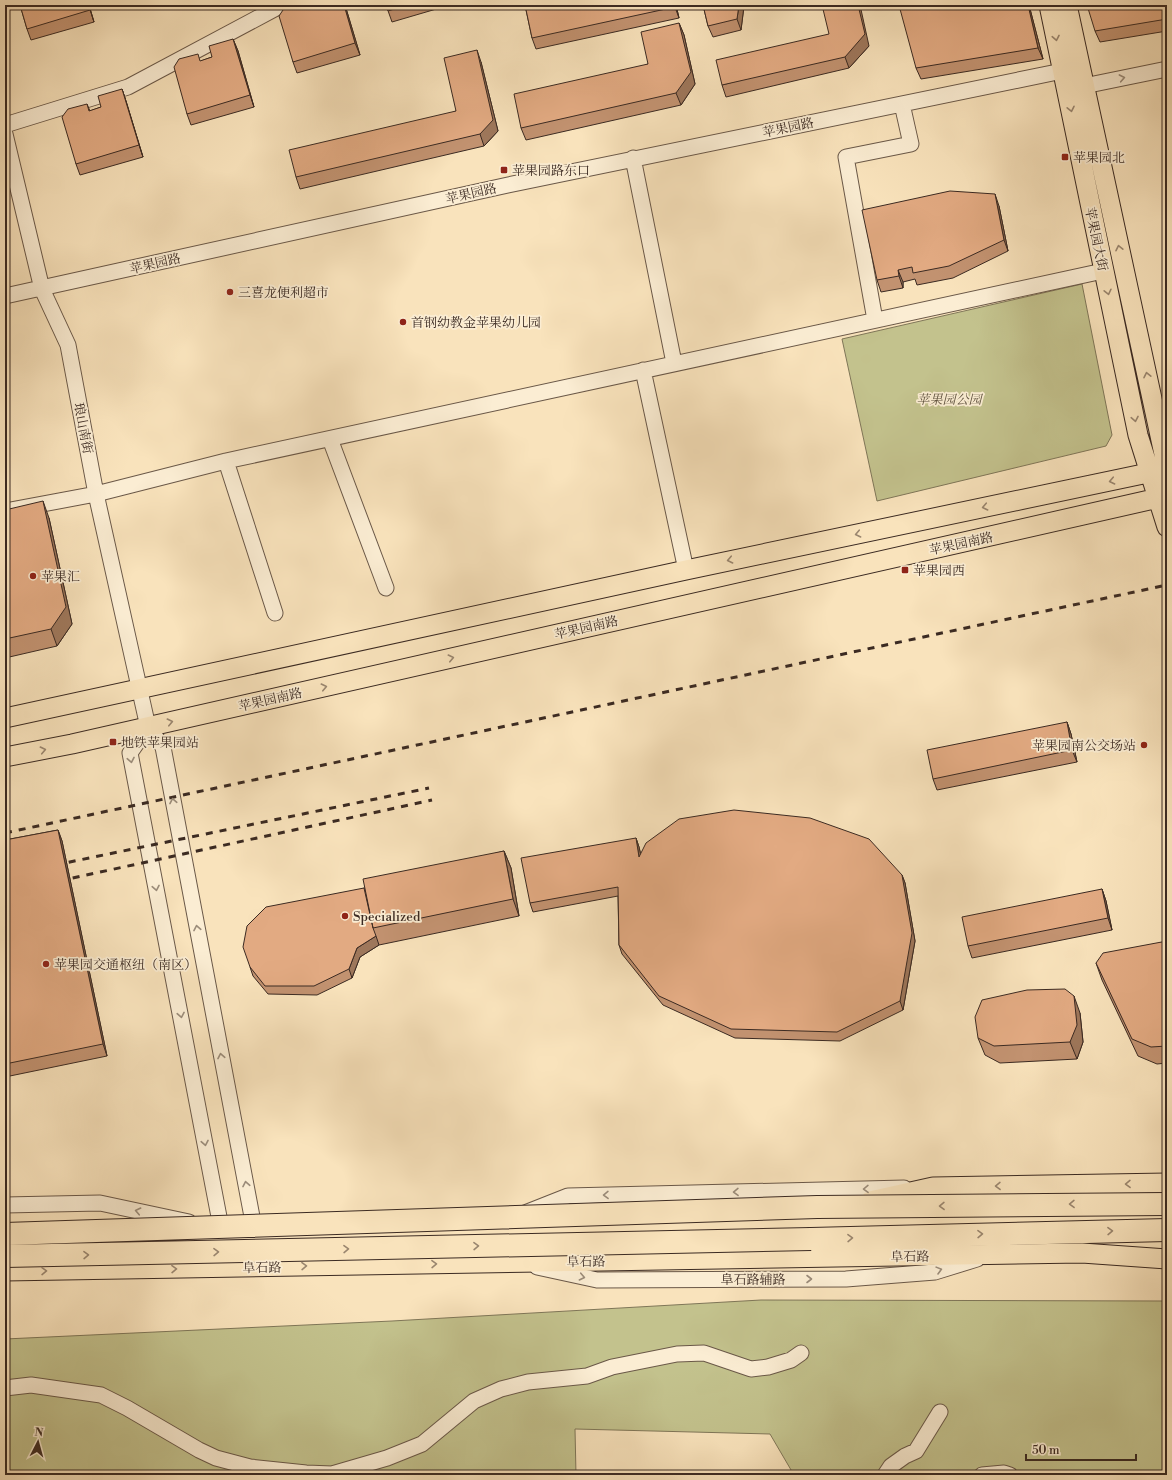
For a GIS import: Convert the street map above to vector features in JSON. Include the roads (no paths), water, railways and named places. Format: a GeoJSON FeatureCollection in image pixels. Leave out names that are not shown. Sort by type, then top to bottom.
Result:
{"type":"FeatureCollection","features":[{"type":"Feature","properties":{"kind":"highway"},"geometry":{"type":"LineString","coordinates":[[5,1234],[809,1207],[1167,1204]]}},
{"type":"Feature","properties":{"kind":"highway","name":"阜石路"},"geometry":{"type":"LineString","coordinates":[[5,1256],[1167,1230]]}},
{"type":"Feature","properties":{"kind":"main road","name":"苹果园大街"},"geometry":{"type":"LineString","coordinates":[[1049,5],[1076,75],[1161,470]]}},
{"type":"Feature","properties":{"kind":"main road","name":"苹果园大街"},"geometry":{"type":"LineString","coordinates":[[1067,5],[1104,271],[1138,435],[1161,470]]}},
{"type":"Feature","properties":{"kind":"main road"},"geometry":{"type":"LineString","coordinates":[[5,718],[686,570],[1161,470],[1167,527]]}},
{"type":"Feature","properties":{"kind":"main road","name":"苹果园南路"},"geometry":{"type":"LineString","coordinates":[[5,758],[148,727],[1163,497]]}},
{"type":"Feature","properties":{"kind":"main road"},"geometry":{"type":"LineString","coordinates":[[5,1226],[190,1222],[503,1221],[801,1217],[933,1187],[1167,1184]]}},
{"type":"Feature","properties":{"kind":"main road","name":"阜石路"},"geometry":{"type":"LineString","coordinates":[[5,1272],[1082,1253],[1167,1259]]}},
{"type":"Feature","properties":{"kind":"street"},"geometry":{"type":"LineString","coordinates":[[5,125],[128,87],[282,5]]}},
{"type":"Feature","properties":{"kind":"street","name":"苹果园路"},"geometry":{"type":"LineString","coordinates":[[5,296],[492,188],[902,104],[1076,75],[1167,69]]}},
{"type":"Feature","properties":{"kind":"street"},"geometry":{"type":"LineString","coordinates":[[875,320],[846,157],[911,144],[902,104]]}},
{"type":"Feature","properties":{"kind":"street","name":"琅山南街"},"geometry":{"type":"LineString","coordinates":[[5,134],[42,289],[68,345],[96,494],[148,727]]}},
{"type":"Feature","properties":{"kind":"street"},"geometry":{"type":"LineString","coordinates":[[633,158],[674,363]]}},
{"type":"Feature","properties":{"kind":"street"},"geometry":{"type":"LineString","coordinates":[[5,511],[96,494],[226,461],[1104,271]]}},
{"type":"Feature","properties":{"kind":"street"},"geometry":{"type":"LineString","coordinates":[[643,370],[686,570]]}},
{"type":"Feature","properties":{"kind":"street"},"geometry":{"type":"LineString","coordinates":[[330,439],[386,588]]}},
{"type":"Feature","properties":{"kind":"street"},"geometry":{"type":"LineString","coordinates":[[226,461],[275,613]]}},
{"type":"Feature","properties":{"kind":"street"},"geometry":{"type":"LineString","coordinates":[[220,1222],[130,753],[148,727],[163,747],[253,1222]]}},
{"type":"Feature","properties":{"kind":"street"},"geometry":{"type":"LineString","coordinates":[[503,1221],[568,1196],[933,1187]]}},
{"type":"Feature","properties":{"kind":"street"},"geometry":{"type":"LineString","coordinates":[[5,1205],[100,1203],[190,1222]]}},
{"type":"Feature","properties":{"kind":"street"},"geometry":{"type":"LineString","coordinates":[[5,1388],[31,1385],[101,1395],[216,1458],[250,1467],[306,1473],[332,1474],[387,1458],[422,1444],[474,1401],[501,1389],[528,1382],[587,1376],[612,1367],[677,1354],[704,1353],[751,1369],[768,1367],[791,1360],[801,1353]]}},
{"type":"Feature","properties":{"kind":"street"},"geometry":{"type":"LineString","coordinates":[[885,1475],[891,1466],[905,1456],[916,1451],[940,1412]]}},
{"type":"Feature","properties":{"kind":"street"},"geometry":{"type":"LineString","coordinates":[[982,1475],[1004,1473],[1010,1475]]}},
{"type":"Feature","properties":{"kind":"railway"},"geometry":{"type":"LineString","coordinates":[[5,833],[1167,585]]}},
{"type":"Feature","properties":{"kind":"railway"},"geometry":{"type":"LineString","coordinates":[[55,865],[429,788]]}},
{"type":"Feature","properties":{"kind":"railway"},"geometry":{"type":"LineString","coordinates":[[59,881],[432,800]]}},
{"type":"Feature","properties":{"kind":"place","name":"苹果园北"},"geometry":{"type":"Point","coordinates":[1065,157]}},
{"type":"Feature","properties":{"kind":"place","name":"苹果园路东口"},"geometry":{"type":"Point","coordinates":[504,170]}},
{"type":"Feature","properties":{"kind":"place","name":"三喜龙便利超市"},"geometry":{"type":"Point","coordinates":[230,292]}},
{"type":"Feature","properties":{"kind":"place","name":"首钢幼教金苹果幼儿园"},"geometry":{"type":"Point","coordinates":[403,322]}},
{"type":"Feature","properties":{"kind":"place","name":"苹果园西"},"geometry":{"type":"Point","coordinates":[905,570]}},
{"type":"Feature","properties":{"kind":"place","name":"苹果汇"},"geometry":{"type":"Point","coordinates":[33,576]}},
{"type":"Feature","properties":{"kind":"place","name":"地铁苹果园站"},"geometry":{"type":"Point","coordinates":[113,742]}},
{"type":"Feature","properties":{"kind":"place","name":"苹果园南公交场站"},"geometry":{"type":"Point","coordinates":[1144,745]}},
{"type":"Feature","properties":{"kind":"place","name":"Specialized"},"geometry":{"type":"Point","coordinates":[345,916]}},
{"type":"Feature","properties":{"kind":"place","name":"苹果园交通枢纽（南区）"},"geometry":{"type":"Point","coordinates":[46,964]}},
{"type":"Feature","properties":{"kind":"park label","name":"苹果园公园"},"geometry":{"type":"Point","coordinates":[949,399]}}]}
